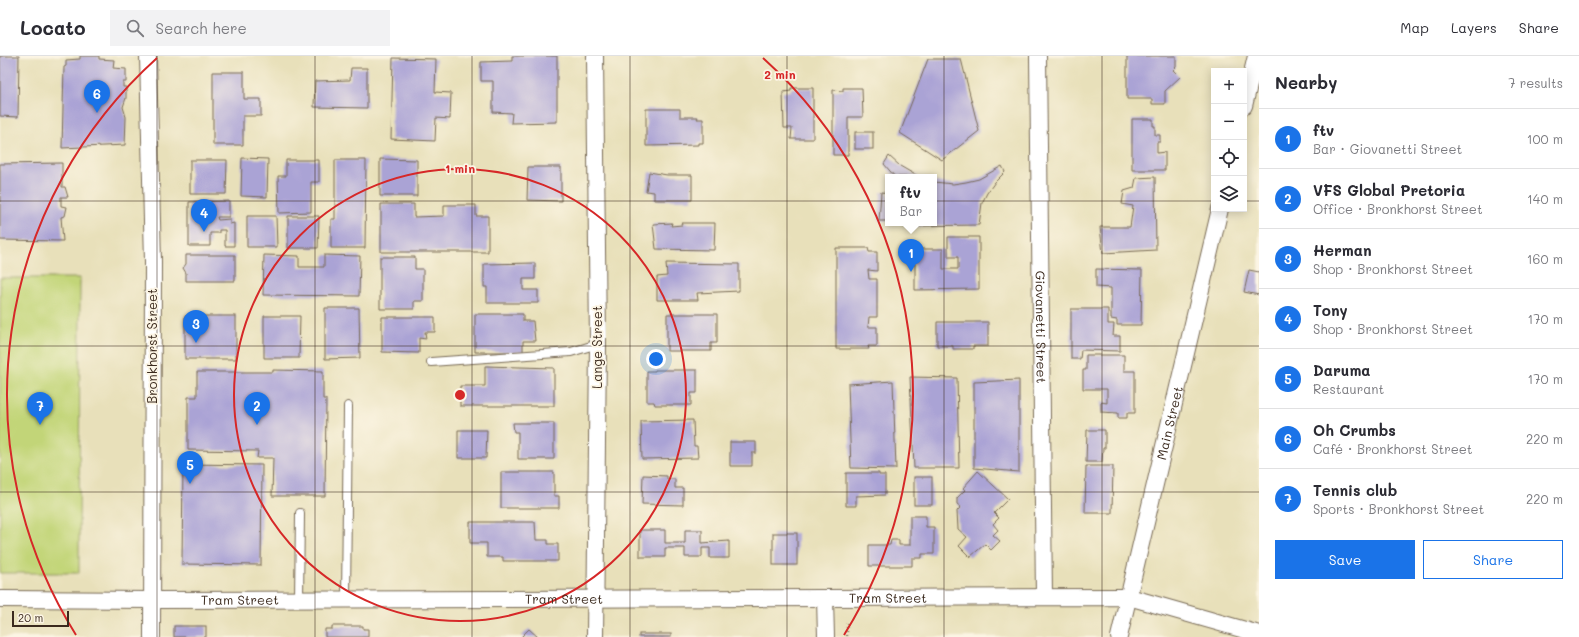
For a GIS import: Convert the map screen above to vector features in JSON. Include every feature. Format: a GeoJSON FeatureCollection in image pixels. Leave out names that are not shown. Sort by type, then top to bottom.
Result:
{"type":"FeatureCollection","features":[{"type":"Feature","properties":{"kind":"street","name":"Bronkhorst Street"},"geometry":{"type":"LineString","coordinates":[[148,56],[153,262],[152,637]]}},
{"type":"Feature","properties":{"kind":"street","name":"Lange Street"},"geometry":{"type":"LineString","coordinates":[[595,56],[598,344],[595,637]]}},
{"type":"Feature","properties":{"kind":"street","name":"Giovanetti Street"},"geometry":{"type":"LineString","coordinates":[[1038,56],[1044,597]]}},
{"type":"Feature","properties":{"kind":"street"},"geometry":{"type":"LineString","coordinates":[[1244,104],[1256,56]]}},
{"type":"Feature","properties":{"kind":"street","name":"Main Street"},"geometry":{"type":"LineString","coordinates":[[1120,637],[1219,212]]}},
{"type":"Feature","properties":{"kind":"street","name":"Tram Street"},"geometry":{"type":"LineString","coordinates":[[0,599],[346,600],[1129,597],[1259,634]]}},
{"type":"Feature","properties":{"kind":"street"},"geometry":{"type":"LineString","coordinates":[[825,598],[826,637]]}},
{"type":"Feature","properties":{"kind":"lane"},"geometry":{"type":"LineString","coordinates":[[431,362],[571,352],[598,344]]}},
{"type":"Feature","properties":{"kind":"lane"},"geometry":{"type":"LineString","coordinates":[[346,600],[348,406]]}},
{"type":"Feature","properties":{"kind":"lane"},"geometry":{"type":"LineString","coordinates":[[299,600],[300,513]]}},
{"type":"Feature","properties":{"kind":"path"},"geometry":{"type":"LineString","coordinates":[[847,623],[847,637]]}},
{"type":"Feature","properties":{"kind":"green space"},"geometry":{"type":"Polygon","coordinates":[[[0,278],[80,278],[79,573],[0,573],[0,278]]]}},
{"type":"Feature","properties":{"kind":"building"},"geometry":{"type":"Polygon","coordinates":[[[0,56],[19,56],[18,117],[0,116],[0,56]]]}},
{"type":"Feature","properties":{"kind":"building"},"geometry":{"type":"Polygon","coordinates":[[[80,56],[99,56],[99,59],[114,60],[113,68],[126,69],[126,82],[123,82],[123,87],[126,87],[126,98],[123,107],[126,117],[125,145],[62,148],[64,67],[66,66],[66,60],[80,59],[80,56]]]}},
{"type":"Feature","properties":{"kind":"building"},"geometry":{"type":"Polygon","coordinates":[[[512,56],[557,56],[557,122],[511,123],[512,113],[493,112],[493,81],[481,81],[481,62],[512,61],[512,56]]]}},
{"type":"Feature","properties":{"kind":"building"},"geometry":{"type":"Polygon","coordinates":[[[1127,56],[1176,56],[1176,67],[1173,70],[1180,77],[1165,91],[1165,104],[1152,104],[1152,99],[1127,99],[1127,56]]]}},
{"type":"Feature","properties":{"kind":"building"},"geometry":{"type":"Polygon","coordinates":[[[393,58],[436,59],[435,92],[451,93],[450,119],[436,118],[435,141],[391,139],[393,58]]]}},
{"type":"Feature","properties":{"kind":"building"},"geometry":{"type":"Polygon","coordinates":[[[928,59],[961,59],[979,131],[942,160],[900,133],[928,59]]]}},
{"type":"Feature","properties":{"kind":"building"},"geometry":{"type":"Polygon","coordinates":[[[351,68],[367,68],[367,108],[314,107],[315,81],[350,80],[351,68]]]}},
{"type":"Feature","properties":{"kind":"building"},"geometry":{"type":"Polygon","coordinates":[[[213,72],[244,72],[244,99],[261,99],[261,116],[243,116],[243,145],[213,145],[213,72]]]}},
{"type":"Feature","properties":{"kind":"building"},"geometry":{"type":"Polygon","coordinates":[[[791,88],[813,88],[813,139],[791,139],[792,128],[784,128],[783,92],[791,91],[791,88]]]}},
{"type":"Feature","properties":{"kind":"building"},"geometry":{"type":"Polygon","coordinates":[[[843,88],[862,88],[863,117],[848,117],[848,155],[833,155],[833,90],[843,91],[843,88]]]}},
{"type":"Feature","properties":{"kind":"building"},"geometry":{"type":"Polygon","coordinates":[[[646,109],[680,109],[680,117],[698,117],[697,119],[703,119],[703,143],[698,143],[698,145],[646,146],[646,109]]]}},
{"type":"Feature","properties":{"kind":"building"},"geometry":{"type":"Polygon","coordinates":[[[1132,119],[1153,119],[1155,135],[1160,135],[1160,142],[1157,142],[1157,153],[1165,152],[1165,170],[1132,170],[1132,119]]]}},
{"type":"Feature","properties":{"kind":"building"},"geometry":{"type":"Polygon","coordinates":[[[855,132],[873,132],[873,149],[855,149],[855,132]]]}},
{"type":"Feature","properties":{"kind":"building"},"geometry":{"type":"Polygon","coordinates":[[[889,156],[900,166],[914,174],[892,174],[884,164],[889,156]]]}},
{"type":"Feature","properties":{"kind":"building"},"geometry":{"type":"Polygon","coordinates":[[[242,158],[268,159],[267,197],[241,196],[242,158]]]}},
{"type":"Feature","properties":{"kind":"building"},"geometry":{"type":"Polygon","coordinates":[[[380,159],[417,160],[417,196],[380,196],[380,159]]]}},
{"type":"Feature","properties":{"kind":"building"},"geometry":{"type":"Polygon","coordinates":[[[190,160],[227,160],[226,194],[190,194],[190,160]]]}},
{"type":"Feature","properties":{"kind":"building"},"geometry":{"type":"Polygon","coordinates":[[[286,160],[319,160],[319,182],[311,182],[311,212],[279,213],[278,176],[286,176],[286,160]]]}},
{"type":"Feature","properties":{"kind":"building"},"geometry":{"type":"Polygon","coordinates":[[[335,160],[366,160],[365,248],[331,248],[331,219],[335,219],[335,160]]]}},
{"type":"Feature","properties":{"kind":"building"},"geometry":{"type":"Polygon","coordinates":[[[62,163],[62,187],[65,187],[68,197],[61,197],[61,206],[67,207],[65,216],[61,217],[63,241],[0,240],[0,164],[62,163]]]}},
{"type":"Feature","properties":{"kind":"building"},"geometry":{"type":"Polygon","coordinates":[[[1002,166],[1005,172],[995,182],[982,203],[979,225],[937,226],[937,182],[953,184],[979,179],[1002,166]]]}},
{"type":"Feature","properties":{"kind":"building"},"geometry":{"type":"Polygon","coordinates":[[[528,167],[561,167],[561,201],[527,200],[528,167]]]}},
{"type":"Feature","properties":{"kind":"building"},"geometry":{"type":"Polygon","coordinates":[[[649,172],[667,175],[692,175],[692,200],[654,200],[654,192],[646,191],[649,172]]]}},
{"type":"Feature","properties":{"kind":"building"},"geometry":{"type":"Polygon","coordinates":[[[1155,177],[1156,250],[1103,253],[1100,227],[1130,227],[1133,206],[1122,204],[1124,191],[1134,188],[1136,178],[1155,177]]]}},
{"type":"Feature","properties":{"kind":"building"},"geometry":{"type":"Polygon","coordinates":[[[881,192],[885,193],[885,221],[879,221],[881,192]]]}},
{"type":"Feature","properties":{"kind":"building"},"geometry":{"type":"Polygon","coordinates":[[[229,201],[229,217],[217,217],[218,220],[230,219],[230,224],[234,223],[234,246],[225,246],[225,230],[219,230],[219,233],[210,233],[210,246],[189,246],[189,202],[229,201]]]}},
{"type":"Feature","properties":{"kind":"building"},"geometry":{"type":"Polygon","coordinates":[[[381,204],[414,204],[414,217],[444,216],[444,205],[476,205],[476,216],[488,216],[488,252],[381,252],[381,204]]]}},
{"type":"Feature","properties":{"kind":"building"},"geometry":{"type":"Polygon","coordinates":[[[247,216],[276,216],[277,247],[247,247],[247,216]]]}},
{"type":"Feature","properties":{"kind":"building"},"geometry":{"type":"Polygon","coordinates":[[[288,216],[319,216],[318,248],[288,248],[288,216]]]}},
{"type":"Feature","properties":{"kind":"building"},"geometry":{"type":"Polygon","coordinates":[[[672,223],[671,226],[682,225],[681,223],[715,223],[714,250],[656,249],[653,224],[672,223]]]}},
{"type":"Feature","properties":{"kind":"building"},"geometry":{"type":"Polygon","coordinates":[[[948,237],[979,237],[979,289],[915,290],[915,264],[906,264],[906,249],[943,249],[943,269],[958,269],[958,257],[948,257],[948,237]]]}},
{"type":"Feature","properties":{"kind":"building"},"geometry":{"type":"Polygon","coordinates":[[[836,248],[868,248],[869,252],[877,252],[877,271],[868,270],[869,279],[877,279],[877,317],[869,317],[868,327],[877,327],[877,346],[868,346],[869,349],[836,349],[836,248]]]}},
{"type":"Feature","properties":{"kind":"building"},"geometry":{"type":"Polygon","coordinates":[[[186,255],[235,255],[235,281],[186,281],[186,273],[183,268],[186,264],[186,255]]]}},
{"type":"Feature","properties":{"kind":"building"},"geometry":{"type":"Polygon","coordinates":[[[264,255],[299,256],[299,267],[324,267],[324,255],[360,256],[359,296],[263,295],[264,255]]]}},
{"type":"Feature","properties":{"kind":"building"},"geometry":{"type":"Polygon","coordinates":[[[380,257],[415,257],[415,269],[423,269],[423,301],[414,301],[414,309],[380,309],[380,257]]]}},
{"type":"Feature","properties":{"kind":"building"},"geometry":{"type":"Polygon","coordinates":[[[535,263],[535,279],[523,279],[523,290],[538,290],[538,303],[487,303],[487,287],[484,287],[484,264],[535,263]]]}},
{"type":"Feature","properties":{"kind":"building"},"geometry":{"type":"Polygon","coordinates":[[[666,263],[739,264],[739,291],[697,293],[698,300],[657,300],[657,277],[667,276],[666,263]]]}},
{"type":"Feature","properties":{"kind":"building"},"geometry":{"type":"Polygon","coordinates":[[[1096,269],[1142,270],[1141,325],[1117,325],[1117,320],[1111,319],[1111,288],[1096,287],[1096,269]]]}},
{"type":"Feature","properties":{"kind":"building"},"geometry":{"type":"Polygon","coordinates":[[[1249,270],[1259,272],[1259,295],[1244,292],[1249,270]]]}},
{"type":"Feature","properties":{"kind":"building"},"geometry":{"type":"Polygon","coordinates":[[[325,308],[359,308],[360,358],[325,359],[325,308]]]}},
{"type":"Feature","properties":{"kind":"building"},"geometry":{"type":"Polygon","coordinates":[[[1071,309],[1108,309],[1108,324],[1114,324],[1113,336],[1120,336],[1120,351],[1081,350],[1080,359],[1071,359],[1071,309]]]}},
{"type":"Feature","properties":{"kind":"building"},"geometry":{"type":"Polygon","coordinates":[[[475,314],[523,314],[523,321],[533,321],[535,341],[523,341],[523,352],[475,352],[475,314]]]}},
{"type":"Feature","properties":{"kind":"building"},"geometry":{"type":"Polygon","coordinates":[[[667,314],[717,314],[717,343],[711,343],[711,351],[667,351],[667,314]]]}},
{"type":"Feature","properties":{"kind":"building"},"geometry":{"type":"Polygon","coordinates":[[[185,316],[236,316],[236,359],[185,359],[185,316]]]}},
{"type":"Feature","properties":{"kind":"building"},"geometry":{"type":"Polygon","coordinates":[[[264,316],[300,316],[299,358],[264,358],[264,316]]]}},
{"type":"Feature","properties":{"kind":"building"},"geometry":{"type":"Polygon","coordinates":[[[382,317],[435,317],[435,332],[425,332],[426,339],[419,338],[419,353],[382,352],[382,317]]]}},
{"type":"Feature","properties":{"kind":"building"},"geometry":{"type":"Polygon","coordinates":[[[937,322],[988,322],[988,346],[973,346],[973,349],[953,349],[953,346],[937,346],[937,322]]]}},
{"type":"Feature","properties":{"kind":"building"},"geometry":{"type":"Polygon","coordinates":[[[1086,355],[1124,355],[1124,371],[1135,371],[1135,413],[1127,413],[1127,418],[1118,418],[1118,413],[1101,412],[1101,402],[1107,403],[1107,389],[1083,389],[1083,370],[1086,370],[1086,355]]]}},
{"type":"Feature","properties":{"kind":"building"},"geometry":{"type":"Polygon","coordinates":[[[485,366],[554,368],[554,406],[460,406],[460,386],[485,386],[485,366]]]}},
{"type":"Feature","properties":{"kind":"building"},"geometry":{"type":"Polygon","coordinates":[[[273,370],[323,371],[323,399],[326,399],[325,496],[272,496],[273,458],[257,458],[258,451],[188,450],[188,397],[197,397],[197,372],[273,372],[273,370]]]}},
{"type":"Feature","properties":{"kind":"building"},"geometry":{"type":"Polygon","coordinates":[[[697,370],[697,393],[691,393],[691,405],[655,405],[654,402],[647,402],[647,371],[697,370]]]}},
{"type":"Feature","properties":{"kind":"building"},"geometry":{"type":"Polygon","coordinates":[[[910,377],[957,378],[959,468],[914,468],[910,377]]]}},
{"type":"Feature","properties":{"kind":"building"},"geometry":{"type":"Polygon","coordinates":[[[1019,380],[1019,472],[974,468],[974,382],[1019,380]]]}},
{"type":"Feature","properties":{"kind":"building"},"geometry":{"type":"Polygon","coordinates":[[[893,381],[896,469],[851,468],[848,384],[893,381]]]}},
{"type":"Feature","properties":{"kind":"building"},"geometry":{"type":"Polygon","coordinates":[[[693,420],[694,446],[697,446],[698,458],[642,459],[641,421],[693,420]]]}},
{"type":"Feature","properties":{"kind":"building"},"geometry":{"type":"Polygon","coordinates":[[[513,423],[554,423],[554,459],[518,459],[518,432],[514,432],[513,423]]]}},
{"type":"Feature","properties":{"kind":"building"},"geometry":{"type":"Polygon","coordinates":[[[458,430],[487,430],[486,458],[458,458],[458,430]]]}},
{"type":"Feature","properties":{"kind":"building"},"geometry":{"type":"Polygon","coordinates":[[[1087,430],[1105,430],[1105,448],[1103,448],[1102,462],[1086,462],[1087,430]]]}},
{"type":"Feature","properties":{"kind":"building"},"geometry":{"type":"Polygon","coordinates":[[[730,442],[756,442],[756,453],[752,453],[752,466],[730,466],[730,442]]]}},
{"type":"Feature","properties":{"kind":"building"},"geometry":{"type":"Polygon","coordinates":[[[183,464],[262,465],[261,565],[182,564],[183,464]]]}},
{"type":"Feature","properties":{"kind":"building"},"geometry":{"type":"Polygon","coordinates":[[[1086,466],[1113,466],[1112,513],[1085,513],[1086,466]]]}},
{"type":"Feature","properties":{"kind":"building"},"geometry":{"type":"Polygon","coordinates":[[[978,471],[1008,499],[994,513],[999,518],[993,524],[998,530],[993,535],[1000,541],[991,550],[985,544],[970,557],[959,546],[967,537],[958,529],[957,511],[961,507],[957,504],[957,498],[965,490],[963,488],[978,471]]]}},
{"type":"Feature","properties":{"kind":"building"},"geometry":{"type":"Polygon","coordinates":[[[501,472],[554,472],[554,496],[559,496],[559,508],[501,508],[501,472]]]}},
{"type":"Feature","properties":{"kind":"building"},"geometry":{"type":"Polygon","coordinates":[[[846,473],[879,473],[879,475],[885,475],[885,495],[856,496],[856,506],[846,506],[846,473]]]}},
{"type":"Feature","properties":{"kind":"building"},"geometry":{"type":"Polygon","coordinates":[[[643,475],[667,476],[667,479],[675,479],[675,488],[683,488],[683,505],[642,504],[643,475]]]}},
{"type":"Feature","properties":{"kind":"building"},"geometry":{"type":"Polygon","coordinates":[[[914,477],[932,477],[932,505],[914,505],[914,477]]]}},
{"type":"Feature","properties":{"kind":"building"},"geometry":{"type":"Polygon","coordinates":[[[910,516],[926,516],[926,527],[934,527],[934,554],[922,554],[922,558],[912,558],[912,566],[869,566],[869,545],[890,545],[891,540],[899,540],[899,545],[910,545],[910,516]]]}},
{"type":"Feature","properties":{"kind":"building"},"geometry":{"type":"Polygon","coordinates":[[[470,522],[535,522],[536,540],[548,540],[548,544],[558,544],[558,561],[503,561],[503,557],[487,557],[487,543],[470,543],[470,522]]]}},
{"type":"Feature","properties":{"kind":"building"},"geometry":{"type":"Polygon","coordinates":[[[640,530],[665,530],[665,543],[685,543],[685,530],[702,530],[702,543],[729,541],[729,558],[710,558],[710,548],[702,548],[702,557],[685,557],[685,548],[665,548],[665,557],[640,557],[640,530]]]}},
{"type":"Feature","properties":{"kind":"building"},"geometry":{"type":"Polygon","coordinates":[[[773,533],[797,533],[797,565],[773,565],[773,533]]]}},
{"type":"Feature","properties":{"kind":"building"},"geometry":{"type":"Polygon","coordinates":[[[174,626],[206,626],[206,637],[174,637],[174,626]]]}},
{"type":"Feature","properties":{"kind":"building"},"geometry":{"type":"Polygon","coordinates":[[[332,626],[363,626],[363,629],[368,629],[368,637],[325,637],[325,629],[332,629],[332,626]]]}},
{"type":"Feature","properties":{"kind":"building"},"geometry":{"type":"Polygon","coordinates":[[[529,629],[538,637],[521,637],[529,629]]]}},
{"type":"Feature","properties":{"kind":"building"},"geometry":{"type":"Polygon","coordinates":[[[639,634],[671,634],[671,637],[639,637],[639,634]]]}},
{"type":"Feature","properties":{"kind":"place","name":"Oh Crumbs"},"geometry":{"type":"Point","coordinates":[97,113]}},
{"type":"Feature","properties":{"kind":"place","name":"Tony"},"geometry":{"type":"Point","coordinates":[204,232]}},
{"type":"Feature","properties":{"kind":"place","name":"ftv"},"geometry":{"type":"Point","coordinates":[911,272]}},
{"type":"Feature","properties":{"kind":"place","name":"Herman"},"geometry":{"type":"Point","coordinates":[196,343]}},
{"type":"Feature","properties":{"kind":"place","name":"Tennis club"},"geometry":{"type":"Point","coordinates":[40,425]}},
{"type":"Feature","properties":{"kind":"place","name":"VFS Global Pretoria"},"geometry":{"type":"Point","coordinates":[257,425]}},
{"type":"Feature","properties":{"kind":"place","name":"Daruma"},"geometry":{"type":"Point","coordinates":[190,484]}}]}
